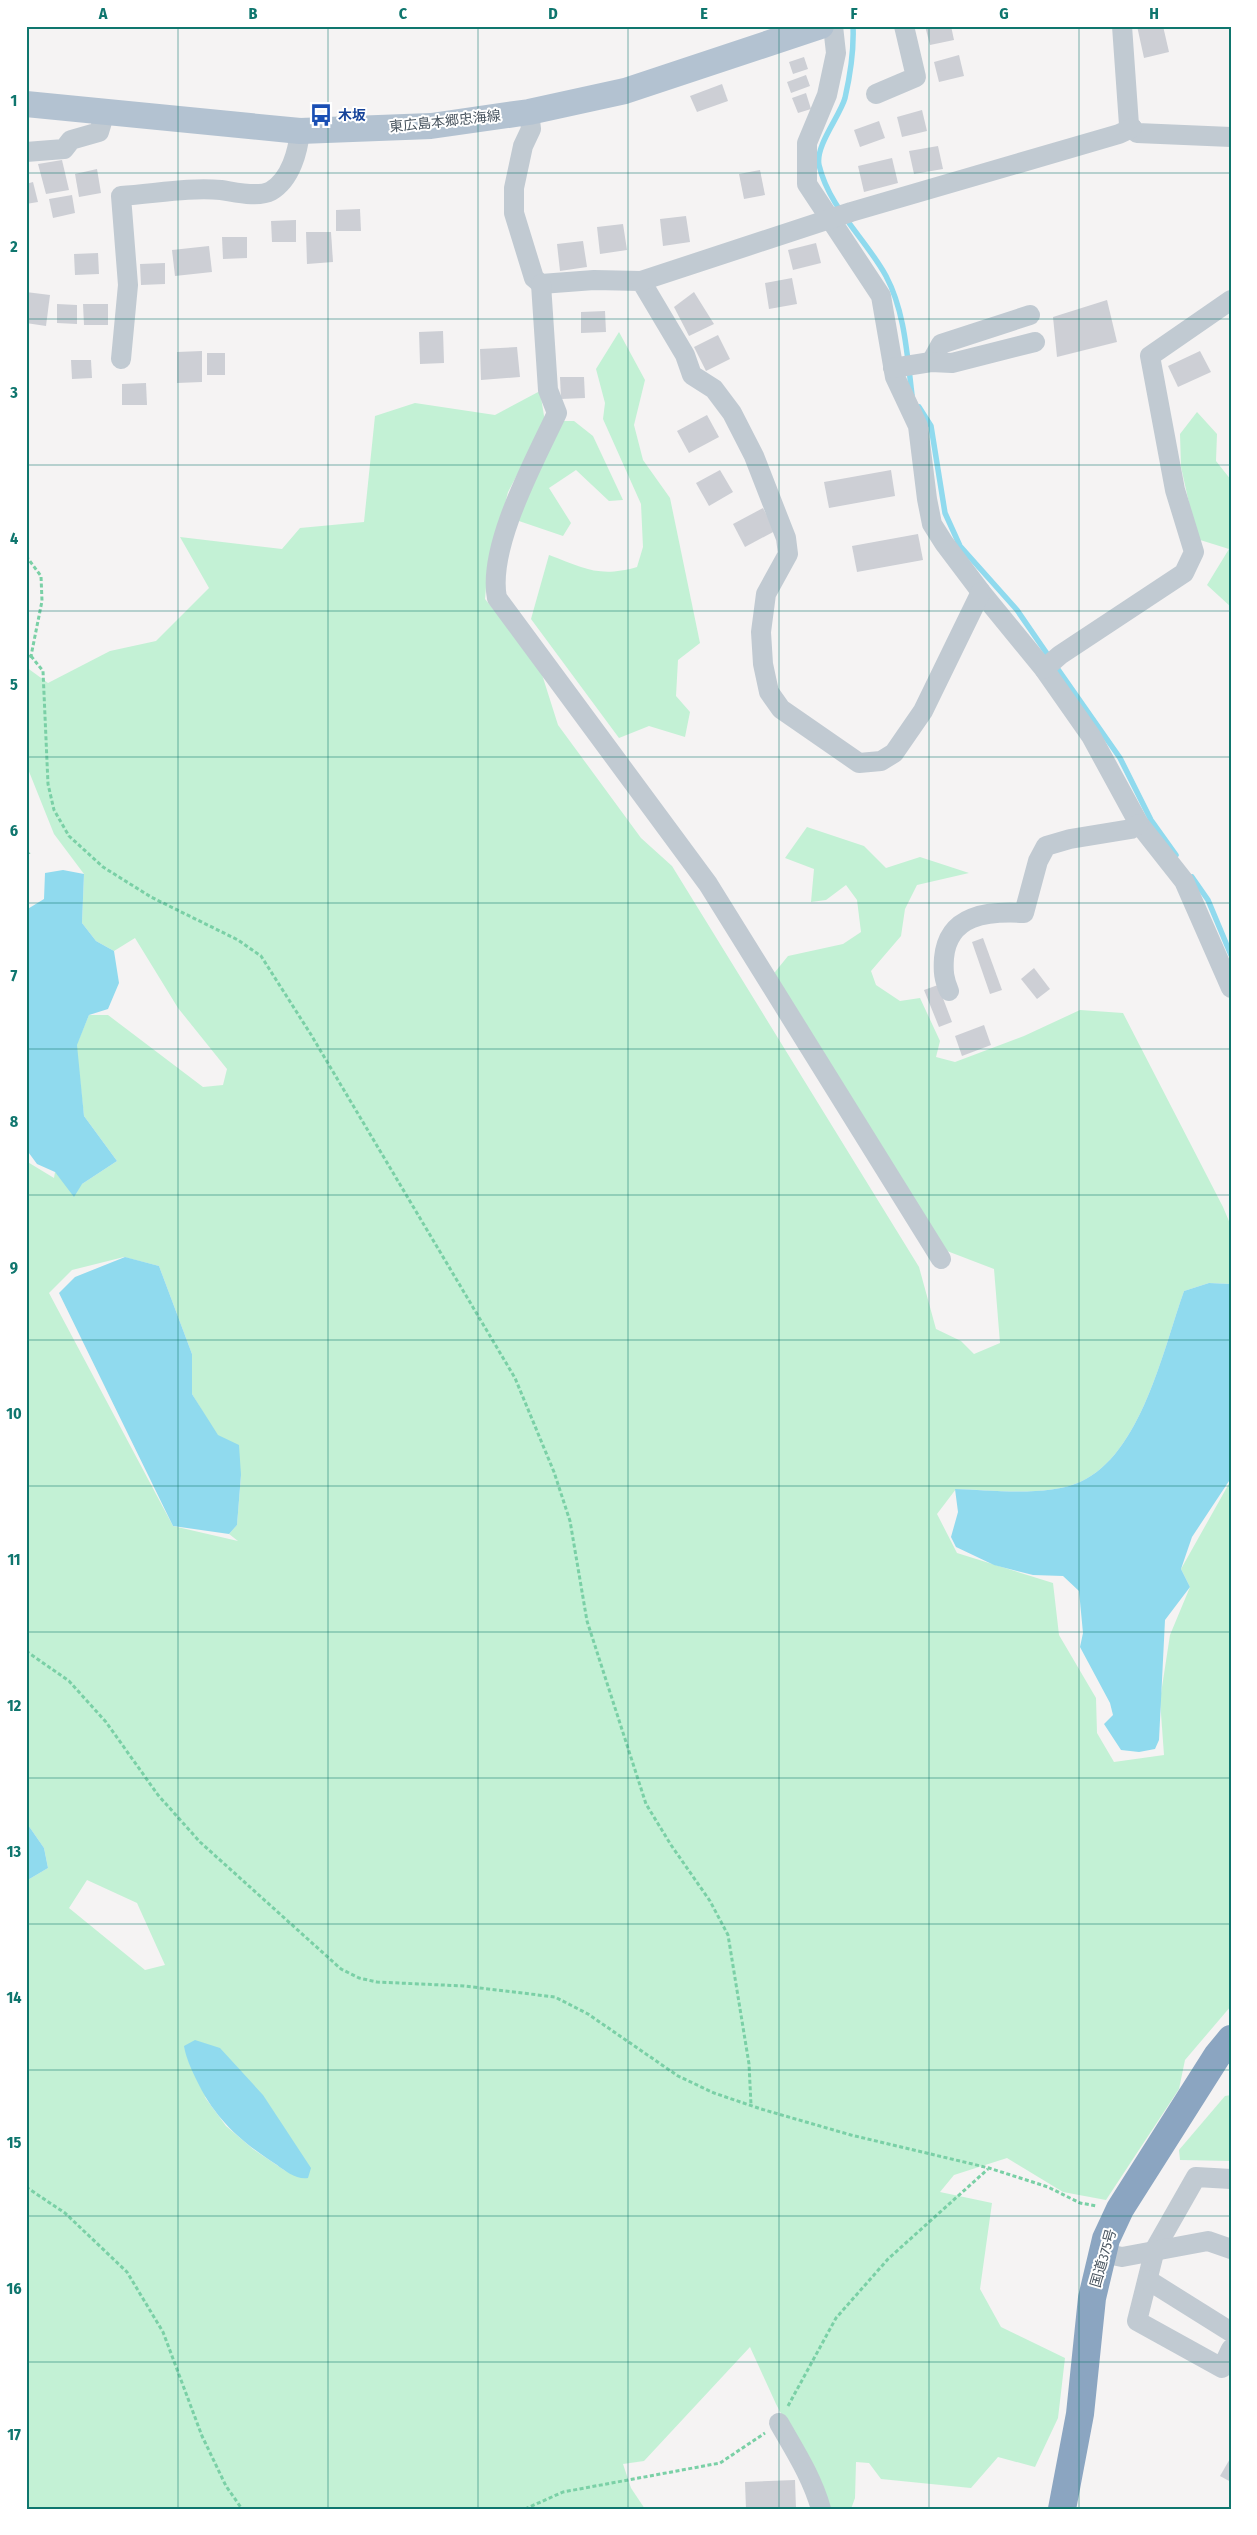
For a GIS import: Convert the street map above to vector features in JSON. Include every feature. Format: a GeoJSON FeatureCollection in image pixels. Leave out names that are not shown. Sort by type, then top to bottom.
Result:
{"type":"FeatureCollection","features":[{"type":"Feature","properties":{"kind":"highway","name":"国道375号"},"geometry":{"type":"LineString","coordinates":[[1062,2509],[1080,2414],[1092,2298],[1106,2239],[1120,2209],[1217,2056],[1231,2039]]}},
{"type":"Feature","properties":{"kind":"main road","name":"東広島本郷忠海線"},"geometry":{"type":"LineString","coordinates":[[26,104],[300,131],[431,126],[530,112],[625,91],[822,26]]}},
{"type":"Feature","properties":{"kind":"street"},"geometry":{"type":"LineString","coordinates":[[833,26],[836,53],[827,95],[807,143],[807,184],[839,216],[851,248],[881,296],[910,365]]}},
{"type":"Feature","properties":{"kind":"street"},"geometry":{"type":"LineString","coordinates":[[876,94],[916,78],[904,26]]}},
{"type":"Feature","properties":{"kind":"street"},"geometry":{"type":"LineString","coordinates":[[1122,26],[1129,125],[1138,133],[1231,137]]}},
{"type":"Feature","properties":{"kind":"street"},"geometry":{"type":"LineString","coordinates":[[26,152],[64,149],[71,140],[99,132],[105,112]]}},
{"type":"Feature","properties":{"kind":"street"},"geometry":{"type":"LineString","coordinates":[[530,112],[531,129],[523,146],[514,188],[514,214],[534,278],[542,284],[594,280],[641,281],[839,216],[1119,134],[1132,128]]}},
{"type":"Feature","properties":{"kind":"street"},"geometry":{"type":"LineString","coordinates":[[121,359],[128,285],[121,196],[207,189],[261,194],[271,191],[287,174],[298,153],[300,131]]}},
{"type":"Feature","properties":{"kind":"street"},"geometry":{"type":"LineString","coordinates":[[641,281],[685,355],[692,375],[714,389],[732,413],[754,456],[786,538],[788,554],[766,594],[761,632],[763,664],[769,692],[781,709],[859,763],[881,761],[894,753],[923,712],[980,592]]}},
{"type":"Feature","properties":{"kind":"street"},"geometry":{"type":"LineString","coordinates":[[542,284],[548,390],[557,413],[517,497],[497,566],[494,582],[497,598],[708,884],[941,1259]]}},
{"type":"Feature","properties":{"kind":"street"},"geometry":{"type":"LineString","coordinates":[[1051,663],[1184,573],[1188,566],[1194,552],[1175,490],[1150,356],[1231,300]]}},
{"type":"Feature","properties":{"kind":"street"},"geometry":{"type":"LineString","coordinates":[[1030,315],[941,344],[895,377],[918,426],[932,524],[980,592],[1051,663],[1139,824],[1184,881],[1216,950],[1231,988]]}},
{"type":"Feature","properties":{"kind":"street"},"geometry":{"type":"LineString","coordinates":[[910,365],[952,363],[1035,342]]}},
{"type":"Feature","properties":{"kind":"street"},"geometry":{"type":"LineString","coordinates":[[950,991],[942,976],[945,949],[950,934],[960,924],[980,915],[998,911],[1024,913],[1038,861],[1046,846],[1070,839],[1131,829],[1139,824]]}},
{"type":"Feature","properties":{"kind":"street"},"geometry":{"type":"LineString","coordinates":[[1231,2179],[1196,2176],[1155,2249],[1137,2321],[1222,2368],[1231,2349]]}},
{"type":"Feature","properties":{"kind":"street"},"geometry":{"type":"LineString","coordinates":[[1102,2253],[1122,2257],[1155,2249],[1208,2241],[1231,2249]]}},
{"type":"Feature","properties":{"kind":"street"},"geometry":{"type":"LineString","coordinates":[[1148,2280],[1231,2332]]}},
{"type":"Feature","properties":{"kind":"street"},"geometry":{"type":"LineString","coordinates":[[779,2423],[816,2490],[820,2509]]}},
{"type":"Feature","properties":{"kind":"path"},"geometry":{"type":"LineString","coordinates":[[26,556],[41,576],[42,601],[28,657],[43,671],[48,784],[54,810],[69,836],[103,867],[150,897],[238,940],[261,956],[310,1033],[515,1378],[554,1472],[570,1521],[587,1621],[646,1804],[671,1846],[710,1901],[728,1935],[749,2064],[751,2105]]}},
{"type":"Feature","properties":{"kind":"path"},"geometry":{"type":"LineString","coordinates":[[26,848],[29,854]]}},
{"type":"Feature","properties":{"kind":"path"},"geometry":{"type":"LineString","coordinates":[[26,1651],[69,1681],[106,1722],[158,1796],[200,1842],[341,1969],[359,1978],[377,1982],[464,1986],[555,1997],[588,2014],[678,2076],[714,2093],[851,2135],[989,2168],[1048,2187],[1080,2203],[1120,2209]]}},
{"type":"Feature","properties":{"kind":"path"},"geometry":{"type":"LineString","coordinates":[[524,2509],[563,2492],[720,2463],[779,2423],[836,2318],[888,2259],[989,2168]]}},
{"type":"Feature","properties":{"kind":"path"},"geometry":{"type":"LineString","coordinates":[[26,2187],[65,2213],[127,2272],[163,2332],[202,2436],[226,2486],[242,2509]]}},
{"type":"Feature","properties":{"kind":"green space"},"geometry":{"type":"Polygon","coordinates":[[[619,332],[645,380],[634,425],[643,460],[670,498],[700,643],[678,660],[676,696],[690,712],[685,737],[649,726],[619,738],[531,619],[549,555],[592,570],[612,572],[637,567],[643,547],[641,504],[603,419],[605,403],[596,369],[619,332]]]}},
{"type":"Feature","properties":{"kind":"green space"},"geometry":{"type":"Polygon","coordinates":[[[540,391],[545,422],[508,492],[487,576],[485,599],[539,665],[558,725],[641,838],[672,866],[919,1267],[936,1329],[961,1341],[974,1354],[1000,1343],[994,1269],[947,1251],[771,977],[788,956],[843,944],[861,932],[857,900],[846,885],[826,900],[811,902],[814,869],[785,858],[807,827],[864,846],[886,868],[920,857],[969,873],[917,885],[905,909],[901,936],[871,971],[876,985],[900,1001],[920,998],[940,1041],[936,1057],[955,1062],[1024,1036],[1080,1010],[1123,1013],[1223,1207],[1231,1226],[1231,1284],[1209,1283],[1184,1291],[1147,1398],[1134,1425],[1119,1449],[1101,1468],[1080,1482],[1067,1487],[1019,1492],[956,1489],[937,1514],[957,1553],[1053,1583],[1059,1635],[1096,1698],[1097,1733],[1114,1762],[1164,1755],[1160,1700],[1170,1635],[1190,1587],[1181,1569],[1231,1480],[1231,2006],[1185,2060],[1179,2089],[1106,2200],[1063,2192],[1007,2158],[954,2175],[940,2192],[992,2203],[980,2289],[1001,2327],[1065,2358],[1058,2418],[1035,2467],[998,2457],[971,2488],[881,2479],[869,2463],[856,2462],[855,2498],[851,2509],[831,2509],[776,2404],[750,2347],[644,2461],[623,2464],[631,2488],[645,2509],[26,2509],[26,1881],[48,1868],[44,1848],[26,1822],[26,1161],[54,1178],[55,1172],[66,1185],[82,1184],[117,1161],[84,1116],[76,1046],[89,1015],[108,1015],[203,1087],[223,1085],[227,1069],[178,1008],[135,938],[114,951],[96,941],[82,923],[84,874],[54,834],[26,764],[26,667],[48,683],[110,651],[156,641],[209,588],[180,537],[282,549],[300,528],[364,522],[375,416],[415,403],[495,415],[540,391]],[[124,1257],[72,1270],[49,1293],[173,1526],[238,1541],[229,1534],[237,1525],[241,1475],[192,1394],[192,1354],[159,1266],[124,1257]],[[87,1880],[69,1908],[145,1970],[165,1965],[137,1903],[87,1880]],[[204,2096],[226,2126],[253,2149],[287,2172],[204,2096]]]}},
{"type":"Feature","properties":{"kind":"green space"},"geometry":{"type":"Polygon","coordinates":[[[1197,412],[1217,434],[1216,461],[1231,480],[1231,607],[1207,585],[1229,549],[1197,539],[1181,467],[1180,434],[1197,412]]]}},
{"type":"Feature","properties":{"kind":"green space"},"geometry":{"type":"Polygon","coordinates":[[[557,421],[574,421],[593,436],[623,500],[609,501],[576,470],[549,488],[571,523],[563,536],[516,520],[557,421]]]}},
{"type":"Feature","properties":{"kind":"green space"},"geometry":{"type":"Polygon","coordinates":[[[1231,2095],[1231,2161],[1180,2160],[1179,2150],[1225,2096],[1231,2095]]]}},
{"type":"Feature","properties":{"kind":"water"},"geometry":{"type":"Polygon","coordinates":[[[63,870],[84,874],[82,923],[96,941],[114,951],[119,983],[108,1009],[89,1015],[77,1045],[84,1116],[117,1161],[82,1184],[74,1197],[55,1172],[37,1164],[26,1149],[26,910],[44,899],[45,873],[63,870]]]}},
{"type":"Feature","properties":{"kind":"water"},"geometry":{"type":"Polygon","coordinates":[[[125,1257],[159,1266],[192,1354],[192,1394],[218,1435],[239,1445],[241,1475],[237,1525],[229,1534],[173,1526],[59,1293],[75,1277],[125,1257]]]}},
{"type":"Feature","properties":{"kind":"water"},"geometry":{"type":"Polygon","coordinates":[[[1209,1283],[1231,1284],[1231,1478],[1192,1537],[1181,1569],[1190,1587],[1165,1620],[1159,1740],[1155,1749],[1139,1752],[1121,1750],[1104,1724],[1113,1715],[1110,1703],[1080,1647],[1083,1633],[1079,1591],[1063,1576],[1033,1575],[994,1565],[956,1547],[951,1537],[958,1512],[955,1489],[1019,1492],[1052,1490],[1080,1482],[1101,1468],[1119,1449],[1134,1425],[1147,1398],[1184,1291],[1209,1283]]]}},
{"type":"Feature","properties":{"kind":"water"},"geometry":{"type":"Polygon","coordinates":[[[26,1822],[44,1848],[48,1868],[26,1881],[26,1822]]]}},
{"type":"Feature","properties":{"kind":"water"},"geometry":{"type":"Polygon","coordinates":[[[195,2040],[220,2048],[263,2095],[311,2168],[308,2178],[300,2178],[284,2170],[240,2138],[220,2117],[203,2093],[187,2059],[184,2046],[195,2040]]]}},
{"type":"Feature","properties":{"kind":"building"},"geometry":{"type":"Polygon","coordinates":[[[925,26],[951,26],[954,40],[930,45],[925,26]]]}},
{"type":"Feature","properties":{"kind":"building"},"geometry":{"type":"Polygon","coordinates":[[[1137,26],[1163,26],[1169,52],[1144,58],[1137,26]]]}},
{"type":"Feature","properties":{"kind":"building"},"geometry":{"type":"Polygon","coordinates":[[[959,55],[964,76],[939,82],[934,62],[959,55]]]}},
{"type":"Feature","properties":{"kind":"building"},"geometry":{"type":"Polygon","coordinates":[[[804,57],[808,69],[793,74],[789,62],[804,57]]]}},
{"type":"Feature","properties":{"kind":"building"},"geometry":{"type":"Polygon","coordinates":[[[806,75],[810,86],[791,93],[787,82],[806,75]]]}},
{"type":"Feature","properties":{"kind":"building"},"geometry":{"type":"Polygon","coordinates":[[[722,84],[728,101],[697,112],[690,96],[722,84]]]}},
{"type":"Feature","properties":{"kind":"building"},"geometry":{"type":"Polygon","coordinates":[[[806,93],[811,109],[798,113],[792,98],[806,93]]]}},
{"type":"Feature","properties":{"kind":"building"},"geometry":{"type":"Polygon","coordinates":[[[922,110],[927,131],[902,137],[897,117],[922,110]]]}},
{"type":"Feature","properties":{"kind":"building"},"geometry":{"type":"Polygon","coordinates":[[[879,121],[885,138],[860,147],[854,130],[879,121]]]}},
{"type":"Feature","properties":{"kind":"building"},"geometry":{"type":"Polygon","coordinates":[[[938,146],[943,169],[914,174],[909,151],[938,146]]]}},
{"type":"Feature","properties":{"kind":"building"},"geometry":{"type":"Polygon","coordinates":[[[892,158],[898,183],[864,192],[858,166],[892,158]]]}},
{"type":"Feature","properties":{"kind":"building"},"geometry":{"type":"Polygon","coordinates":[[[62,160],[69,190],[46,194],[38,164],[62,160]]]}},
{"type":"Feature","properties":{"kind":"building"},"geometry":{"type":"Polygon","coordinates":[[[97,169],[101,193],[79,197],[75,174],[97,169]]]}},
{"type":"Feature","properties":{"kind":"building"},"geometry":{"type":"Polygon","coordinates":[[[760,170],[765,195],[744,199],[739,174],[760,170]]]}},
{"type":"Feature","properties":{"kind":"building"},"geometry":{"type":"Polygon","coordinates":[[[33,182],[38,202],[26,204],[26,184],[33,182]]]}},
{"type":"Feature","properties":{"kind":"building"},"geometry":{"type":"Polygon","coordinates":[[[72,195],[75,213],[53,218],[49,199],[72,195]]]}},
{"type":"Feature","properties":{"kind":"building"},"geometry":{"type":"Polygon","coordinates":[[[360,209],[361,231],[336,231],[336,210],[360,209]]]}},
{"type":"Feature","properties":{"kind":"building"},"geometry":{"type":"Polygon","coordinates":[[[686,216],[690,242],[663,246],[660,219],[686,216]]]}},
{"type":"Feature","properties":{"kind":"building"},"geometry":{"type":"Polygon","coordinates":[[[296,220],[296,242],[272,242],[271,221],[296,220]]]}},
{"type":"Feature","properties":{"kind":"building"},"geometry":{"type":"Polygon","coordinates":[[[623,224],[627,250],[600,254],[597,227],[623,224]]]}},
{"type":"Feature","properties":{"kind":"building"},"geometry":{"type":"Polygon","coordinates":[[[306,232],[331,232],[333,262],[307,264],[306,232]]]}},
{"type":"Feature","properties":{"kind":"building"},"geometry":{"type":"Polygon","coordinates":[[[222,237],[247,237],[247,258],[223,259],[222,237]]]}},
{"type":"Feature","properties":{"kind":"building"},"geometry":{"type":"Polygon","coordinates":[[[583,241],[587,267],[560,271],[557,244],[583,241]]]}},
{"type":"Feature","properties":{"kind":"building"},"geometry":{"type":"Polygon","coordinates":[[[816,243],[821,263],[793,270],[788,250],[816,243]]]}},
{"type":"Feature","properties":{"kind":"building"},"geometry":{"type":"Polygon","coordinates":[[[209,246],[212,272],[175,276],[172,250],[209,246]]]}},
{"type":"Feature","properties":{"kind":"building"},"geometry":{"type":"Polygon","coordinates":[[[98,253],[99,274],[75,275],[74,254],[98,253]]]}},
{"type":"Feature","properties":{"kind":"building"},"geometry":{"type":"Polygon","coordinates":[[[165,263],[165,284],[141,285],[140,264],[165,263]]]}},
{"type":"Feature","properties":{"kind":"building"},"geometry":{"type":"Polygon","coordinates":[[[792,278],[797,304],[769,309],[765,283],[792,278]]]}},
{"type":"Feature","properties":{"kind":"building"},"geometry":{"type":"Polygon","coordinates":[[[26,292],[50,295],[46,326],[26,323],[26,292]]]}},
{"type":"Feature","properties":{"kind":"building"},"geometry":{"type":"Polygon","coordinates":[[[694,292],[714,324],[689,336],[674,307],[694,292]]]}},
{"type":"Feature","properties":{"kind":"building"},"geometry":{"type":"Polygon","coordinates":[[[1107,300],[1117,342],[1057,357],[1053,317],[1107,300]]]}},
{"type":"Feature","properties":{"kind":"building"},"geometry":{"type":"Polygon","coordinates":[[[57,304],[77,305],[77,324],[57,323],[57,304]]]}},
{"type":"Feature","properties":{"kind":"building"},"geometry":{"type":"Polygon","coordinates":[[[83,304],[108,304],[108,325],[84,325],[83,304]]]}},
{"type":"Feature","properties":{"kind":"building"},"geometry":{"type":"Polygon","coordinates":[[[605,311],[606,332],[581,333],[581,312],[605,311]]]}},
{"type":"Feature","properties":{"kind":"building"},"geometry":{"type":"Polygon","coordinates":[[[443,331],[444,363],[420,364],[419,332],[443,331]]]}},
{"type":"Feature","properties":{"kind":"building"},"geometry":{"type":"Polygon","coordinates":[[[718,335],[730,359],[706,371],[694,347],[718,335]]]}},
{"type":"Feature","properties":{"kind":"building"},"geometry":{"type":"Polygon","coordinates":[[[517,347],[520,377],[481,380],[480,349],[517,347]]]}},
{"type":"Feature","properties":{"kind":"building"},"geometry":{"type":"Polygon","coordinates":[[[202,351],[202,382],[177,383],[177,352],[202,351]]]}},
{"type":"Feature","properties":{"kind":"building"},"geometry":{"type":"Polygon","coordinates":[[[1200,351],[1211,372],[1178,387],[1168,366],[1200,351]]]}},
{"type":"Feature","properties":{"kind":"building"},"geometry":{"type":"Polygon","coordinates":[[[207,353],[225,353],[225,375],[207,375],[207,353]]]}},
{"type":"Feature","properties":{"kind":"building"},"geometry":{"type":"Polygon","coordinates":[[[71,360],[91,360],[92,378],[72,379],[71,360]]]}},
{"type":"Feature","properties":{"kind":"building"},"geometry":{"type":"Polygon","coordinates":[[[560,377],[584,377],[585,398],[561,399],[560,377]]]}},
{"type":"Feature","properties":{"kind":"building"},"geometry":{"type":"Polygon","coordinates":[[[146,383],[147,405],[122,405],[122,384],[146,383]]]}},
{"type":"Feature","properties":{"kind":"building"},"geometry":{"type":"Polygon","coordinates":[[[707,415],[719,437],[689,453],[677,431],[707,415]]]}},
{"type":"Feature","properties":{"kind":"building"},"geometry":{"type":"Polygon","coordinates":[[[720,470],[733,492],[709,506],[696,483],[720,470]]]}},
{"type":"Feature","properties":{"kind":"building"},"geometry":{"type":"Polygon","coordinates":[[[891,470],[895,496],[829,508],[824,482],[891,470]]]}},
{"type":"Feature","properties":{"kind":"building"},"geometry":{"type":"Polygon","coordinates":[[[763,508],[775,531],[745,547],[733,524],[763,508]]]}},
{"type":"Feature","properties":{"kind":"building"},"geometry":{"type":"Polygon","coordinates":[[[918,534],[923,560],[857,572],[852,546],[918,534]]]}},
{"type":"Feature","properties":{"kind":"building"},"geometry":{"type":"Polygon","coordinates":[[[983,938],[1002,990],[990,994],[972,942],[983,938]]]}},
{"type":"Feature","properties":{"kind":"building"},"geometry":{"type":"Polygon","coordinates":[[[1034,968],[1050,989],[1037,999],[1021,979],[1034,968]]]}},
{"type":"Feature","properties":{"kind":"building"},"geometry":{"type":"Polygon","coordinates":[[[938,985],[952,1022],[939,1027],[924,990],[938,985]]]}},
{"type":"Feature","properties":{"kind":"building"},"geometry":{"type":"Polygon","coordinates":[[[984,1025],[991,1045],[962,1056],[955,1036],[984,1025]]]}},
{"type":"Feature","properties":{"kind":"building"},"geometry":{"type":"Polygon","coordinates":[[[1231,2457],[1231,2482],[1220,2476],[1231,2457]]]}},
{"type":"Feature","properties":{"kind":"building"},"geometry":{"type":"Polygon","coordinates":[[[795,2480],[796,2509],[746,2509],[745,2482],[795,2480]]]}},
{"type":"Feature","properties":{"kind":"waterway"},"geometry":{"type":"LineString","coordinates":[[853,26],[853,44],[845,98],[824,140],[819,157],[819,165],[824,181],[839,209],[878,262],[892,290],[901,319],[907,349],[912,395]]}},
{"type":"Feature","properties":{"kind":"waterway"},"geometry":{"type":"LineString","coordinates":[[919,407],[931,426],[945,513],[960,546],[1017,610],[1050,658]]}},
{"type":"Feature","properties":{"kind":"waterway"},"geometry":{"type":"LineString","coordinates":[[1055,665],[1120,758],[1151,820],[1176,855]]}},
{"type":"Feature","properties":{"kind":"waterway"},"geometry":{"type":"LineString","coordinates":[[1192,877],[1208,900],[1231,955]]}},
{"type":"Feature","properties":{"kind":"place","name":"木坂"},"geometry":{"type":"Point","coordinates":[321,115]}}]}
